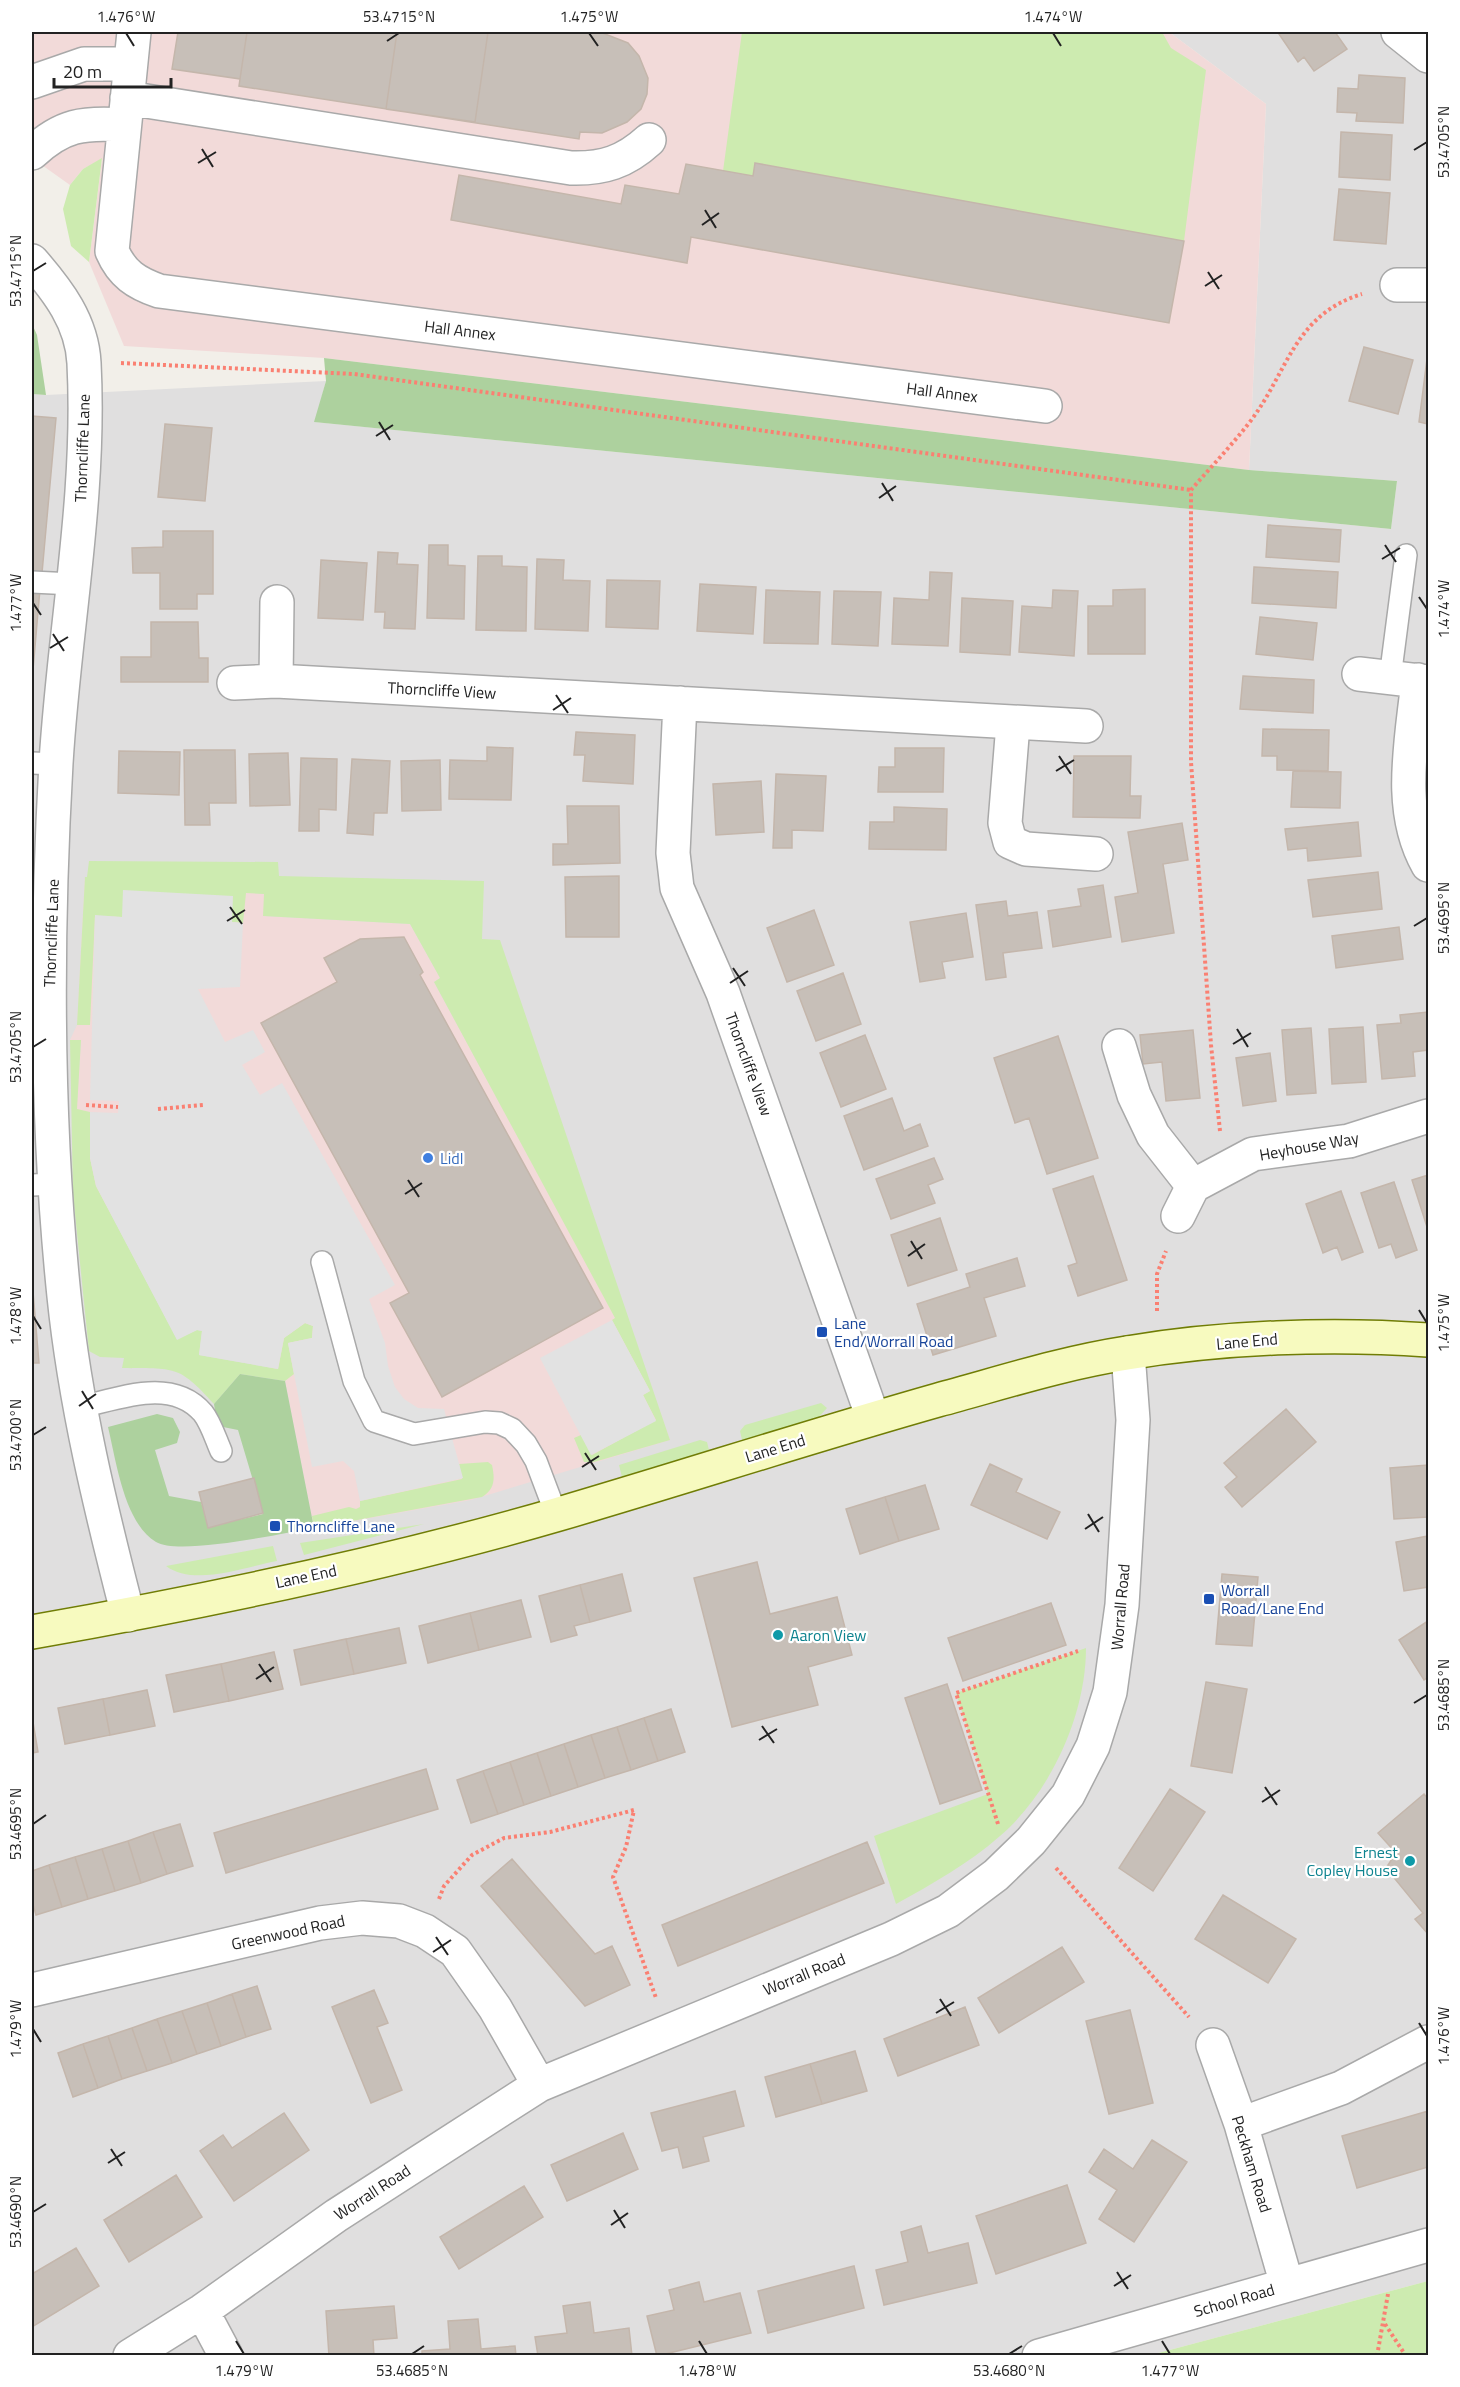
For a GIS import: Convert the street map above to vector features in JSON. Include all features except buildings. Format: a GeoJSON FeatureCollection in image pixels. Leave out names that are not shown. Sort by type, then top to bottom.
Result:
{"type":"FeatureCollection","features":[{"type":"Feature","properties":{"kind":"street","name":"Hall Annex"},"geometry":{"type":"LineString","coordinates":[[134,32],[112,251],[119,266],[130,278],[159,291],[1045,406]]}},
{"type":"Feature","properties":{"kind":"street"},"geometry":{"type":"LineString","coordinates":[[1398,32],[1428,56]]}},
{"type":"Feature","properties":{"kind":"street"},"geometry":{"type":"LineString","coordinates":[[32,82],[84,64],[130,64]]}},
{"type":"Feature","properties":{"kind":"street"},"geometry":{"type":"LineString","coordinates":[[32,153],[50,138],[76,125],[125,112],[571,168],[607,166],[623,160],[649,140]]}},
{"type":"Feature","properties":{"kind":"street","name":"Thorncliffe Lane"},"geometry":{"type":"LineString","coordinates":[[32,261],[49,280],[79,329],[84,361],[83,458],[73,584],[44,763],[40,982],[44,1185],[97,1495],[128,1615]]}},
{"type":"Feature","properties":{"kind":"street"},"geometry":{"type":"LineString","coordinates":[[276,681],[277,602]]}},
{"type":"Feature","properties":{"kind":"street"},"geometry":{"type":"LineString","coordinates":[[1399,678],[1412,822],[1428,865]]}},
{"type":"Feature","properties":{"kind":"street","name":"Thorncliffe View"},"geometry":{"type":"LineString","coordinates":[[234,683],[276,681],[875,713],[1013,724],[1086,726]]}},
{"type":"Feature","properties":{"kind":"street","name":"Thorncliffe View"},"geometry":{"type":"LineString","coordinates":[[680,703],[673,853],[677,888],[723,993],[873,1419]]}},
{"type":"Feature","properties":{"kind":"street"},"geometry":{"type":"LineString","coordinates":[[1013,724],[1005,823],[1010,842],[1026,849],[1096,854]]}},
{"type":"Feature","properties":{"kind":"street"},"geometry":{"type":"LineString","coordinates":[[1119,1046],[1134,1095],[1153,1135],[1193,1186],[1178,1216]]}},
{"type":"Feature","properties":{"kind":"street","name":"Heyhouse Way"},"geometry":{"type":"LineString","coordinates":[[1193,1186],[1253,1155],[1349,1141],[1428,1116]]}},
{"type":"Feature","properties":{"kind":"street","name":"Lane End"},"geometry":{"type":"LineString","coordinates":[[32,1632],[128,1615],[414,1552],[556,1514],[1063,1365],[1128,1353],[1281,1338],[1428,1340]]}},
{"type":"Feature","properties":{"kind":"street","name":"Worrall Road"},"geometry":{"type":"LineString","coordinates":[[130,2355],[202,2311],[337,2215],[539,2085],[891,1939],[948,1911],[996,1875],[1021,1851],[1068,1795],[1093,1746],[1110,1692],[1118,1638],[1133,1420],[1128,1353]]}},
{"type":"Feature","properties":{"kind":"street","name":"Greenwood Road"},"geometry":{"type":"LineString","coordinates":[[32,1990],[320,1923],[362,1918],[399,1921],[425,1931],[455,1951],[495,2008],[539,2085]]}},
{"type":"Feature","properties":{"kind":"street"},"geometry":{"type":"LineString","coordinates":[[1241,2124],[1341,2088],[1428,2042]]}},
{"type":"Feature","properties":{"kind":"street","name":"Peckham Road"},"geometry":{"type":"LineString","coordinates":[[1213,2045],[1241,2124],[1287,2285]]}},
{"type":"Feature","properties":{"kind":"street","name":"School Road"},"geometry":{"type":"LineString","coordinates":[[1039,2355],[1428,2246]]}},
{"type":"Feature","properties":{"kind":"street"},"geometry":{"type":"LineString","coordinates":[[202,2311],[226,2355]]}},
{"type":"Feature","properties":{"kind":"lane"},"geometry":{"type":"LineString","coordinates":[[1399,678],[1406,555]]}},
{"type":"Feature","properties":{"kind":"lane"},"geometry":{"type":"LineString","coordinates":[[32,582],[73,584]]}},
{"type":"Feature","properties":{"kind":"lane"},"geometry":{"type":"LineString","coordinates":[[322,1262],[354,1381],[374,1421],[414,1434],[485,1422],[499,1423],[512,1429],[526,1444],[536,1461],[556,1514]]}},
{"type":"Feature","properties":{"kind":"lane"},"geometry":{"type":"LineString","coordinates":[[81,1407],[166,1392],[186,1397],[205,1415],[221,1452]]}},
{"type":"Feature","properties":{"kind":"path"},"geometry":{"type":"LineString","coordinates":[[1224,1168],[1211,1046],[1191,762],[1191,489],[1250,422],[1308,327],[1330,308],[1358,295],[1413,285]]}},
{"type":"Feature","properties":{"kind":"path"},"geometry":{"type":"LineString","coordinates":[[84,361],[354,374],[1191,489]]}},
{"type":"Feature","properties":{"kind":"path"},"geometry":{"type":"LineString","coordinates":[[158,1109],[202,1105]]}},
{"type":"Feature","properties":{"kind":"path"},"geometry":{"type":"LineString","coordinates":[[1118,1638],[956,1693],[1021,1851],[1213,2045]]}},
{"type":"Feature","properties":{"kind":"path"},"geometry":{"type":"LineString","coordinates":[[425,1931],[444,1886],[472,1855],[504,1838],[550,1832],[634,1810],[626,1847],[614,1877],[667,2030]]}},
{"type":"Feature","properties":{"kind":"path"},"geometry":{"type":"LineString","coordinates":[[1377,2355],[1385,2324],[1388,2293],[1385,2259]]}},
{"type":"Feature","properties":{"kind":"path"},"geometry":{"type":"LineString","coordinates":[[1385,2324],[1406,2355]]}},
{"type":"Feature","properties":{"kind":"shaded area"},"geometry":{"type":"Polygon","coordinates":[[[32,32],[1169,32],[1266,104],[1249,470],[324,358],[124,346],[89,262],[102,159],[83,169],[70,185],[32,158],[32,32]]]}},
{"type":"Feature","properties":{"kind":"shaded area"},"geometry":{"type":"Polygon","coordinates":[[[1169,32],[1428,32],[1428,2281],[1151,2355],[32,2356],[32,394],[326,381],[315,422],[1391,529],[1397,481],[1249,470],[1266,104],[1169,32]]]}},
{"type":"Feature","properties":{"kind":"shaded area"},"geometry":{"type":"Polygon","coordinates":[[[85,877],[265,894],[264,916],[410,924],[440,978],[434,982],[613,1312],[624,1308],[670,1440],[471,1500],[314,1528],[285,1381],[88,1193],[76,1115],[81,1041],[70,1040],[77,1025],[85,877]]]}},
{"type":"Feature","properties":{"kind":"shaded area"},"geometry":{"type":"Polygon","coordinates":[[[123,890],[233,896],[232,922],[243,923],[240,987],[198,989],[225,1042],[253,1030],[265,1052],[242,1065],[260,1095],[282,1083],[395,1285],[369,1299],[385,1343],[388,1366],[395,1387],[404,1399],[418,1408],[444,1409],[463,1478],[360,1501],[354,1471],[343,1461],[312,1467],[288,1343],[312,1338],[313,1326],[305,1323],[284,1338],[278,1369],[199,1355],[202,1331],[197,1330],[177,1340],[96,1186],[90,1158],[90,1112],[118,1113],[119,1101],[90,1100],[95,915],[122,917],[123,890]]]}},
{"type":"Feature","properties":{"kind":"shaded area"},"geometry":{"type":"Polygon","coordinates":[[[612,1320],[650,1391],[643,1395],[656,1421],[591,1455],[540,1358],[612,1320]]]}},
{"type":"Feature","properties":{"kind":"green space"},"geometry":{"type":"Polygon","coordinates":[[[742,32],[1162,32],[1171,48],[1206,70],[1184,241],[756,163],[753,176],[723,171],[742,32]]]}},
{"type":"Feature","properties":{"kind":"green space"},"geometry":{"type":"Polygon","coordinates":[[[102,158],[89,262],[71,246],[63,209],[70,185],[83,169],[102,158]]]}},
{"type":"Feature","properties":{"kind":"green space"},"geometry":{"type":"Polygon","coordinates":[[[32,324],[37,335],[46,395],[32,394],[32,324]]]}},
{"type":"Feature","properties":{"kind":"green space"},"geometry":{"type":"Polygon","coordinates":[[[324,358],[1249,470],[1397,481],[1391,529],[314,422],[326,381],[324,358]]]}},
{"type":"Feature","properties":{"kind":"green space"},"geometry":{"type":"Polygon","coordinates":[[[89,861],[278,862],[279,876],[484,881],[482,939],[500,940],[670,1440],[594,1462],[584,1462],[574,1438],[581,1435],[592,1455],[656,1420],[643,1395],[650,1391],[612,1320],[615,1318],[434,982],[440,978],[410,924],[263,916],[264,894],[246,893],[243,923],[232,922],[232,896],[122,917],[95,916],[90,1025],[77,1025],[85,877],[87,877],[89,861]]]}},
{"type":"Feature","properties":{"kind":"green space"},"geometry":{"type":"Polygon","coordinates":[[[70,1040],[81,1040],[77,1109],[90,1112],[90,1158],[96,1186],[177,1339],[197,1330],[202,1331],[199,1355],[278,1369],[284,1338],[305,1323],[313,1326],[312,1338],[288,1343],[294,1374],[285,1381],[240,1374],[214,1404],[192,1382],[174,1371],[154,1368],[122,1368],[124,1358],[100,1357],[89,1351],[73,1194],[70,1040]]]}},
{"type":"Feature","properties":{"kind":"green space"},"geometry":{"type":"Polygon","coordinates":[[[240,1374],[285,1381],[314,1528],[208,1545],[168,1546],[156,1542],[136,1521],[129,1506],[118,1473],[108,1427],[157,1414],[173,1418],[180,1432],[177,1443],[155,1450],[169,1496],[201,1502],[208,1527],[263,1514],[238,1430],[223,1427],[216,1418],[214,1404],[240,1374]]]}},
{"type":"Feature","properties":{"kind":"green space"},"geometry":{"type":"Polygon","coordinates":[[[821,1403],[827,1408],[818,1418],[742,1440],[740,1431],[745,1425],[821,1403]]]}},
{"type":"Feature","properties":{"kind":"green space"},"geometry":{"type":"Polygon","coordinates":[[[700,1440],[707,1442],[709,1450],[622,1477],[619,1465],[700,1440]]]}},
{"type":"Feature","properties":{"kind":"green space"},"geometry":{"type":"Polygon","coordinates":[[[488,1462],[492,1465],[493,1483],[482,1497],[314,1528],[312,1516],[349,1507],[356,1509],[360,1507],[360,1501],[462,1479],[459,1464],[488,1462]]]}},
{"type":"Feature","properties":{"kind":"green space"},"geometry":{"type":"Polygon","coordinates":[[[424,1524],[304,1555],[300,1543],[424,1524]]]}},
{"type":"Feature","properties":{"kind":"green space"},"geometry":{"type":"Polygon","coordinates":[[[273,1546],[277,1561],[220,1574],[191,1575],[177,1572],[166,1566],[273,1546]]]}},
{"type":"Feature","properties":{"kind":"green space"},"geometry":{"type":"Polygon","coordinates":[[[1086,1648],[1080,1699],[1072,1725],[1050,1775],[1035,1797],[1018,1818],[988,1846],[949,1873],[896,1904],[874,1836],[988,1794],[956,1693],[1086,1648]]]}},
{"type":"Feature","properties":{"kind":"green space"},"geometry":{"type":"Polygon","coordinates":[[[1428,2281],[1428,2355],[1151,2355],[1428,2281]]]}},
{"type":"Feature","properties":{"kind":"place","name":"Lidl"},"geometry":{"type":"Point","coordinates":[428,1158]}},
{"type":"Feature","properties":{"kind":"place","name":"Lane End/Worrall Road"},"geometry":{"type":"Point","coordinates":[822,1332]}},
{"type":"Feature","properties":{"kind":"place","name":"Thorncliffe Lane"},"geometry":{"type":"Point","coordinates":[275,1526]}},
{"type":"Feature","properties":{"kind":"place","name":"Worrall Road/Lane End"},"geometry":{"type":"Point","coordinates":[1209,1599]}},
{"type":"Feature","properties":{"kind":"place","name":"Aaron View"},"geometry":{"type":"Point","coordinates":[778,1635]}},
{"type":"Feature","properties":{"kind":"place","name":"Ernest Copley House"},"geometry":{"type":"Point","coordinates":[1410,1861]}}]}
